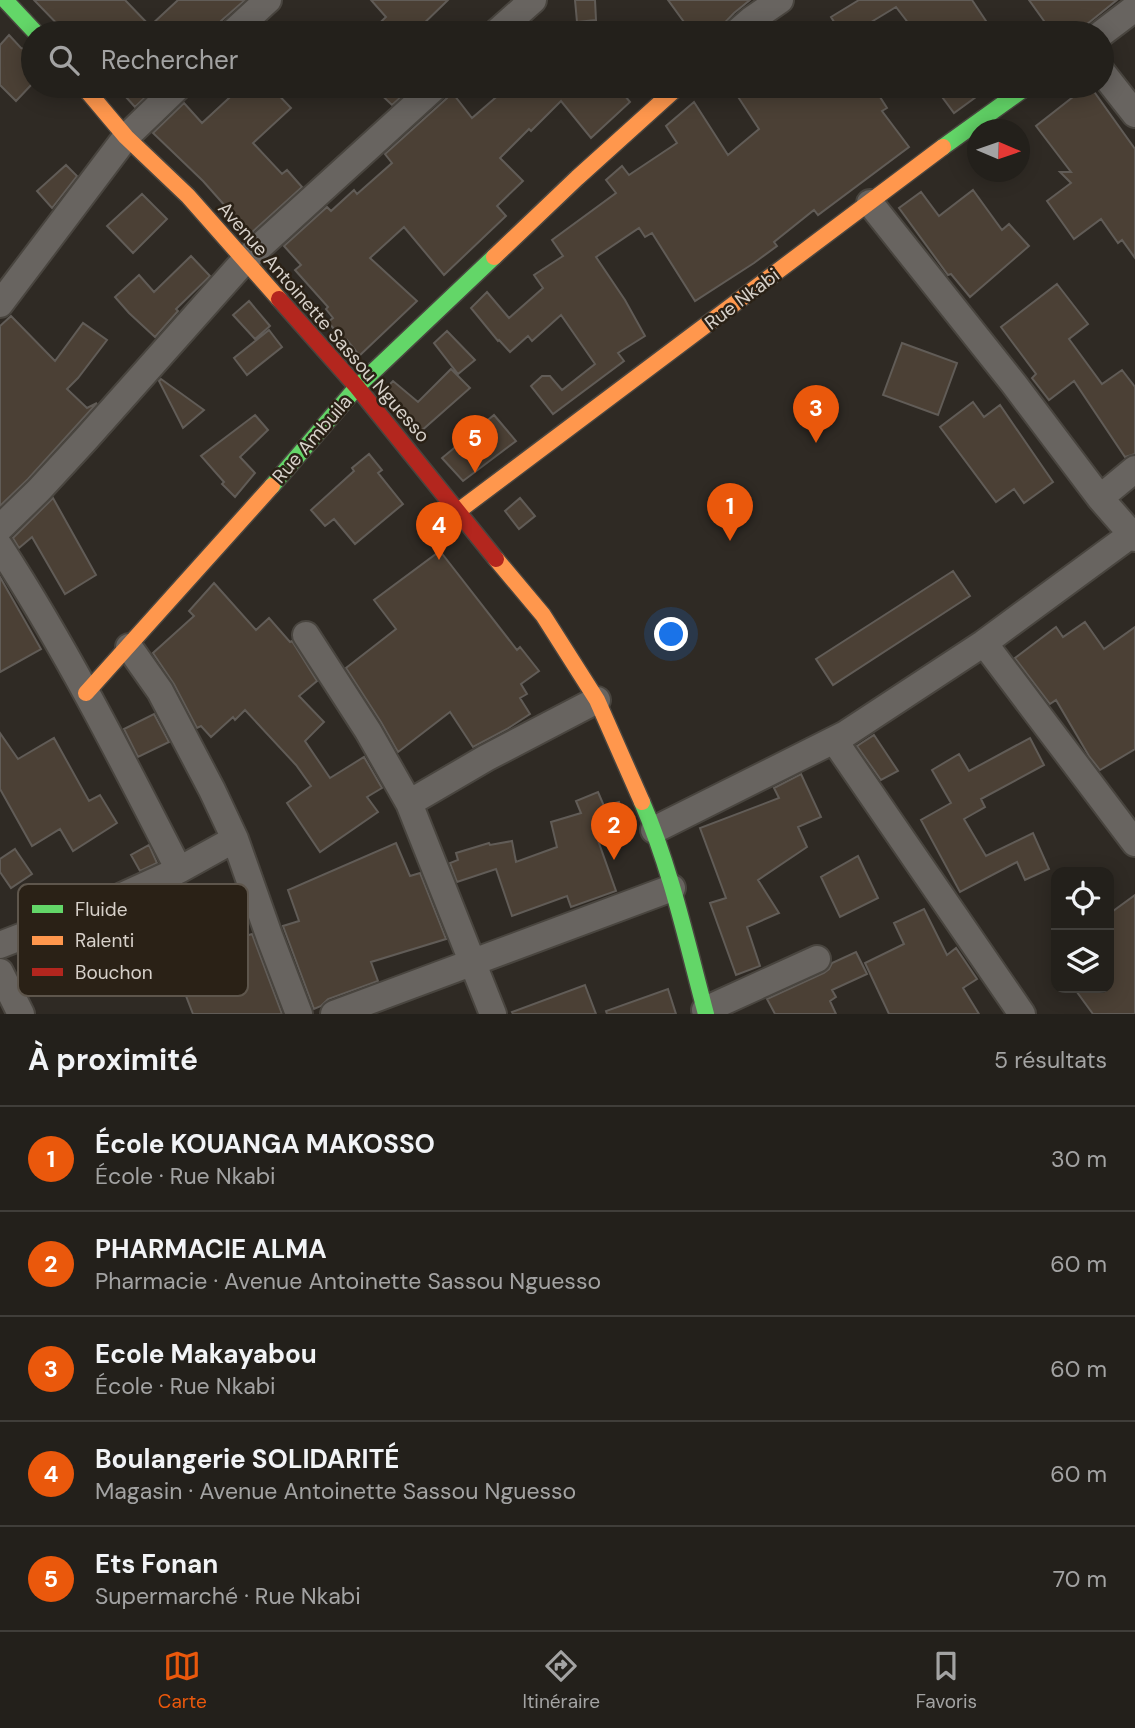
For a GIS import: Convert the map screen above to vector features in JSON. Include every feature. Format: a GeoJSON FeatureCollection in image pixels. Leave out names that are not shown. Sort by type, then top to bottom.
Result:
{"type":"FeatureCollection","features":[{"type":"Feature","properties":{"kind":"street"},"geometry":{"type":"LineString","coordinates":[[245,21],[268,0]]}},
{"type":"Feature","properties":{"kind":"street"},"geometry":{"type":"LineString","coordinates":[[509,21],[533,0]]}},
{"type":"Feature","properties":{"kind":"street"},"geometry":{"type":"LineString","coordinates":[[750,21],[780,0]]}},
{"type":"Feature","properties":{"kind":"street"},"geometry":{"type":"LineString","coordinates":[[8,7],[23,21]]}},
{"type":"Feature","properties":{"kind":"street"},"geometry":{"type":"LineString","coordinates":[[1114,23],[1135,8]]}},
{"type":"Feature","properties":{"kind":"street"},"geometry":{"type":"LineString","coordinates":[[1114,87],[1135,114]]}},
{"type":"Feature","properties":{"kind":"street","name":"Avenue Antoinette Sassou Nguesso"},"geometry":{"type":"LineString","coordinates":[[92,98],[126,137],[188,196],[357,387],[543,615],[597,701],[654,830],[706,1012]]}},
{"type":"Feature","properties":{"kind":"street"},"geometry":{"type":"LineString","coordinates":[[0,304],[126,137],[167,98]]}},
{"type":"Feature","properties":{"kind":"street"},"geometry":{"type":"LineString","coordinates":[[0,528],[86,439],[245,260],[423,98]]}},
{"type":"Feature","properties":{"kind":"street","name":"Rue Ambuila"},"geometry":{"type":"LineString","coordinates":[[86,693],[248,514],[357,387],[577,178],[666,98]]}},
{"type":"Feature","properties":{"kind":"street","name":"Rue Nkabi"},"geometry":{"type":"LineString","coordinates":[[457,512],[1012,98]]}},
{"type":"Feature","properties":{"kind":"street"},"geometry":{"type":"LineString","coordinates":[[654,830],[834,740],[985,643],[1133,536],[1100,498],[1014,384],[870,203]]}},
{"type":"Feature","properties":{"kind":"street"},"geometry":{"type":"LineString","coordinates":[[1100,498],[1135,469]]}},
{"type":"Feature","properties":{"kind":"street"},"geometry":{"type":"LineString","coordinates":[[0,547],[112,739],[179,870]]}},
{"type":"Feature","properties":{"kind":"street"},"geometry":{"type":"LineString","coordinates":[[306,635],[368,731],[410,803],[493,1014]]}},
{"type":"Feature","properties":{"kind":"street"},"geometry":{"type":"LineString","coordinates":[[985,643],[1135,844]]}},
{"type":"Feature","properties":{"kind":"street"},"geometry":{"type":"LineString","coordinates":[[129,647],[160,691],[235,839],[299,1014]]}},
{"type":"Feature","properties":{"kind":"street"},"geometry":{"type":"LineString","coordinates":[[410,803],[486,758],[597,701]]}},
{"type":"Feature","properties":{"kind":"street"},"geometry":{"type":"LineString","coordinates":[[834,740],[1022,1014]]}},
{"type":"Feature","properties":{"kind":"street"},"geometry":{"type":"LineString","coordinates":[[148,884],[235,839]]}},
{"type":"Feature","properties":{"kind":"street"},"geometry":{"type":"LineString","coordinates":[[334,1014],[672,888]]}},
{"type":"Feature","properties":{"kind":"street"},"geometry":{"type":"LineString","coordinates":[[0,945],[18,938]]}},
{"type":"Feature","properties":{"kind":"street"},"geometry":{"type":"LineString","coordinates":[[706,1012],[817,959]]}},
{"type":"Feature","properties":{"kind":"street"},"geometry":{"type":"LineString","coordinates":[[0,972],[21,1014]]}},
{"type":"Feature","properties":{"kind":"building"},"geometry":{"type":"Polygon","coordinates":[[[34,0],[125,0],[145,21],[54,21],[34,0]]]}},
{"type":"Feature","properties":{"kind":"building"},"geometry":{"type":"Polygon","coordinates":[[[178,0],[245,0],[221,21],[155,21],[178,0]]]}},
{"type":"Feature","properties":{"kind":"building"},"geometry":{"type":"Polygon","coordinates":[[[371,0],[448,0],[426,21],[382,21],[386,17],[371,0]]]}},
{"type":"Feature","properties":{"kind":"building"},"geometry":{"type":"Polygon","coordinates":[[[575,0],[595,0],[596,20],[577,21],[575,0]]]}},
{"type":"Feature","properties":{"kind":"building"},"geometry":{"type":"Polygon","coordinates":[[[668,0],[750,0],[726,21],[683,21],[668,0]]]}},
{"type":"Feature","properties":{"kind":"building"},"geometry":{"type":"Polygon","coordinates":[[[859,0],[972,0],[986,21],[907,21],[896,7],[873,21],[834,21],[831,17],[859,0]]]}},
{"type":"Feature","properties":{"kind":"building"},"geometry":{"type":"Polygon","coordinates":[[[1029,0],[1117,0],[1091,21],[1044,21],[1029,0]]]}},
{"type":"Feature","properties":{"kind":"building"},"geometry":{"type":"Polygon","coordinates":[[[9,35],[21,48],[21,96],[16,101],[0,85],[0,45],[9,35]]]}},
{"type":"Feature","properties":{"kind":"building"},"geometry":{"type":"Polygon","coordinates":[[[127,98],[144,98],[135,107],[127,98]]]}},
{"type":"Feature","properties":{"kind":"building"},"geometry":{"type":"Polygon","coordinates":[[[229,98],[281,98],[291,108],[253,143],[282,174],[287,170],[302,187],[250,234],[203,181],[153,133],[184,103],[202,123],[229,98]]]}},
{"type":"Feature","properties":{"kind":"building"},"geometry":{"type":"Polygon","coordinates":[[[385,98],[400,98],[392,105],[385,98]]]}},
{"type":"Feature","properties":{"kind":"building"},"geometry":{"type":"Polygon","coordinates":[[[447,98],[456,98],[472,118],[495,98],[627,98],[630,102],[591,138],[561,101],[531,131],[529,129],[500,158],[523,181],[497,206],[506,216],[444,275],[404,227],[370,258],[417,301],[358,357],[347,340],[345,342],[328,322],[333,318],[326,309],[328,307],[295,270],[301,265],[284,246],[327,207],[331,211],[354,190],[357,194],[392,163],[385,154],[447,98]]]}},
{"type":"Feature","properties":{"kind":"building"},"geometry":{"type":"Polygon","coordinates":[[[739,98],[881,98],[887,108],[882,111],[909,147],[818,215],[814,210],[774,242],[777,246],[695,301],[652,233],[645,237],[639,228],[596,257],[645,336],[618,353],[624,361],[553,414],[531,386],[542,376],[550,376],[562,390],[595,364],[561,315],[532,341],[528,336],[510,352],[471,308],[487,292],[509,318],[543,288],[534,275],[563,256],[552,240],[616,193],[606,180],[622,166],[629,175],[677,143],[666,126],[694,102],[728,155],[759,129],[739,98]]]}},
{"type":"Feature","properties":{"kind":"building"},"geometry":{"type":"Polygon","coordinates":[[[943,98],[975,98],[954,113],[943,98]]]}},
{"type":"Feature","properties":{"kind":"building"},"geometry":{"type":"Polygon","coordinates":[[[1072,98],[1099,98],[1135,149],[1135,258],[1122,240],[1118,243],[1101,219],[1074,239],[1047,201],[1071,183],[1060,172],[1071,172],[1036,126],[1072,98]]]}},
{"type":"Feature","properties":{"kind":"building"},"geometry":{"type":"Polygon","coordinates":[[[66,165],[77,176],[52,208],[37,191],[66,165]]]}},
{"type":"Feature","properties":{"kind":"building"},"geometry":{"type":"Polygon","coordinates":[[[973,190],[1002,230],[1009,224],[1029,246],[970,297],[951,274],[948,275],[899,208],[921,192],[939,216],[973,190]]]}},
{"type":"Feature","properties":{"kind":"building"},"geometry":{"type":"Polygon","coordinates":[[[142,194],[167,219],[133,253],[107,226],[142,194]]]}},
{"type":"Feature","properties":{"kind":"building"},"geometry":{"type":"Polygon","coordinates":[[[191,256],[210,276],[176,309],[178,311],[155,337],[115,297],[139,275],[154,292],[191,256]]]}},
{"type":"Feature","properties":{"kind":"building"},"geometry":{"type":"Polygon","coordinates":[[[1057,284],[1088,324],[1069,339],[1102,384],[1122,370],[1135,387],[1135,454],[1125,457],[1074,381],[1049,400],[1032,378],[1036,374],[1001,327],[1057,284]]]}},
{"type":"Feature","properties":{"kind":"building"},"geometry":{"type":"Polygon","coordinates":[[[249,301],[270,326],[255,339],[233,315],[249,301]]]}},
{"type":"Feature","properties":{"kind":"building"},"geometry":{"type":"Polygon","coordinates":[[[11,316],[55,361],[83,323],[107,340],[67,389],[87,408],[97,403],[0,506],[0,326],[11,316]]]}},
{"type":"Feature","properties":{"kind":"building"},"geometry":{"type":"Polygon","coordinates":[[[269,330],[282,347],[247,375],[234,358],[269,330]]]}},
{"type":"Feature","properties":{"kind":"building"},"geometry":{"type":"Polygon","coordinates":[[[447,331],[475,360],[458,374],[434,343],[447,331]]]}},
{"type":"Feature","properties":{"kind":"building"},"geometry":{"type":"Polygon","coordinates":[[[902,343],[957,363],[938,415],[883,395],[902,343]]]}},
{"type":"Feature","properties":{"kind":"building"},"geometry":{"type":"Polygon","coordinates":[[[451,369],[470,388],[420,432],[385,389],[393,381],[418,402],[451,369]]]}},
{"type":"Feature","properties":{"kind":"building"},"geometry":{"type":"Polygon","coordinates":[[[161,379],[204,410],[183,428],[159,381],[161,379]]]}},
{"type":"Feature","properties":{"kind":"building"},"geometry":{"type":"Polygon","coordinates":[[[973,402],[984,417],[1000,405],[1053,482],[1024,503],[1014,489],[996,502],[940,427],[973,402]]]}},
{"type":"Feature","properties":{"kind":"building"},"geometry":{"type":"Polygon","coordinates":[[[255,415],[268,430],[240,457],[255,473],[235,497],[201,456],[255,415]]]}},
{"type":"Feature","properties":{"kind":"building"},"geometry":{"type":"Polygon","coordinates":[[[494,415],[516,441],[463,481],[442,458],[494,415]]]}},
{"type":"Feature","properties":{"kind":"building"},"geometry":{"type":"Polygon","coordinates":[[[369,454],[382,470],[378,473],[403,504],[355,544],[334,519],[325,526],[311,510],[369,454]]]}},
{"type":"Feature","properties":{"kind":"building"},"geometry":{"type":"Polygon","coordinates":[[[53,498],[96,575],[65,594],[32,537],[19,548],[13,538],[53,498]]]}},
{"type":"Feature","properties":{"kind":"building"},"geometry":{"type":"Polygon","coordinates":[[[520,498],[535,516],[519,529],[505,511],[520,498]]]}},
{"type":"Feature","properties":{"kind":"building"},"geometry":{"type":"Polygon","coordinates":[[[440,551],[517,650],[520,647],[539,671],[521,684],[527,694],[520,698],[530,714],[507,729],[473,747],[450,712],[398,752],[346,668],[396,629],[374,600],[440,551]]]}},
{"type":"Feature","properties":{"kind":"building"},"geometry":{"type":"Polygon","coordinates":[[[953,571],[970,596],[833,685],[816,659],[953,571]]]}},
{"type":"Feature","properties":{"kind":"building"},"geometry":{"type":"Polygon","coordinates":[[[0,577],[41,649],[0,672],[0,577]]]}},
{"type":"Feature","properties":{"kind":"building"},"geometry":{"type":"Polygon","coordinates":[[[214,583],[256,630],[269,618],[290,642],[292,641],[317,681],[299,696],[324,722],[305,741],[330,778],[364,757],[382,788],[367,797],[378,812],[320,852],[287,803],[311,786],[296,765],[245,710],[211,737],[201,726],[197,728],[174,684],[153,653],[194,616],[189,611],[214,583]]]}},
{"type":"Feature","properties":{"kind":"building"},"geometry":{"type":"Polygon","coordinates":[[[1085,622],[1104,649],[1135,627],[1135,749],[1100,770],[1056,700],[1050,704],[1015,658],[1056,627],[1063,637],[1085,622]]]}},
{"type":"Feature","properties":{"kind":"building"},"geometry":{"type":"Polygon","coordinates":[[[154,714],[169,742],[138,757],[124,729],[154,714]]]}},
{"type":"Feature","properties":{"kind":"building"},"geometry":{"type":"Polygon","coordinates":[[[0,733],[18,759],[54,738],[89,801],[100,795],[117,823],[73,851],[60,829],[32,846],[0,789],[0,733]]]}},
{"type":"Feature","properties":{"kind":"building"},"geometry":{"type":"Polygon","coordinates":[[[874,735],[898,771],[881,780],[857,746],[874,735]]]}},
{"type":"Feature","properties":{"kind":"building"},"geometry":{"type":"Polygon","coordinates":[[[1030,738],[1044,765],[981,799],[985,807],[964,819],[986,856],[1033,833],[1049,869],[1025,880],[1017,862],[960,892],[921,820],[951,803],[932,770],[959,754],[969,771],[1030,738]]]}},
{"type":"Feature","properties":{"kind":"building"},"geometry":{"type":"Polygon","coordinates":[[[801,774],[821,817],[798,827],[807,847],[758,880],[779,913],[747,927],[760,966],[736,975],[710,903],[726,898],[700,828],[779,798],[774,788],[801,774]]]}},
{"type":"Feature","properties":{"kind":"building"},"geometry":{"type":"Polygon","coordinates":[[[598,792],[604,806],[619,802],[625,817],[594,829],[616,891],[571,907],[567,896],[512,916],[496,869],[457,882],[450,863],[458,860],[456,853],[489,843],[512,841],[516,862],[557,847],[551,822],[581,813],[576,801],[598,792]]]}},
{"type":"Feature","properties":{"kind":"building"},"geometry":{"type":"Polygon","coordinates":[[[396,843],[410,876],[420,873],[446,939],[371,962],[378,981],[328,999],[314,1009],[283,926],[299,921],[288,890],[396,843]]]}},
{"type":"Feature","properties":{"kind":"building"},"geometry":{"type":"Polygon","coordinates":[[[149,845],[157,863],[140,871],[131,855],[149,845]]]}},
{"type":"Feature","properties":{"kind":"building"},"geometry":{"type":"Polygon","coordinates":[[[15,849],[32,874],[11,888],[0,872],[0,859],[15,849]]]}},
{"type":"Feature","properties":{"kind":"building"},"geometry":{"type":"Polygon","coordinates":[[[858,856],[878,898],[840,917],[821,877],[858,856]]]}},
{"type":"Feature","properties":{"kind":"building"},"geometry":{"type":"Polygon","coordinates":[[[1135,895],[1135,1014],[1093,1014],[1078,993],[1114,993],[1114,910],[1135,895]]]}},
{"type":"Feature","properties":{"kind":"building"},"geometry":{"type":"Polygon","coordinates":[[[924,909],[947,955],[956,948],[977,979],[963,988],[979,1014],[889,1014],[865,963],[904,944],[894,923],[924,909]]]}},
{"type":"Feature","properties":{"kind":"building"},"geometry":{"type":"Polygon","coordinates":[[[252,934],[282,1014],[193,1014],[186,996],[248,996],[248,935],[252,934]]]}},
{"type":"Feature","properties":{"kind":"building"},"geometry":{"type":"Polygon","coordinates":[[[856,952],[867,974],[832,990],[836,997],[830,1001],[836,1014],[775,1014],[767,999],[824,973],[832,963],[856,952]]]}},
{"type":"Feature","properties":{"kind":"building"},"geometry":{"type":"Polygon","coordinates":[[[585,985],[596,1014],[512,1012],[585,985]]]}},
{"type":"Feature","properties":{"kind":"building"},"geometry":{"type":"Polygon","coordinates":[[[668,989],[676,1014],[607,1014],[606,1011],[668,989]]]}},
{"type":"Feature","properties":{"kind":"traffic: fast"},"geometry":{"type":"LineString","coordinates":[[5,0],[25,21]]}},
{"type":"Feature","properties":{"kind":"traffic: fast"},"geometry":{"type":"LineString","coordinates":[[943,147],[1011,98]]}},
{"type":"Feature","properties":{"kind":"traffic: fast"},"geometry":{"type":"LineString","coordinates":[[272,486],[357,387],[494,257]]}},
{"type":"Feature","properties":{"kind":"traffic: fast"},"geometry":{"type":"LineString","coordinates":[[642,802],[670,880],[706,1014]]}},
{"type":"Feature","properties":{"kind":"traffic: slow"},"geometry":{"type":"LineString","coordinates":[[93,98],[126,137],[188,196],[279,299]]}},
{"type":"Feature","properties":{"kind":"traffic: slow"},"geometry":{"type":"LineString","coordinates":[[494,257],[666,98]]}},
{"type":"Feature","properties":{"kind":"traffic: slow"},"geometry":{"type":"LineString","coordinates":[[457,512],[943,147]]}},
{"type":"Feature","properties":{"kind":"traffic: slow"},"geometry":{"type":"LineString","coordinates":[[86,693],[272,486]]}},
{"type":"Feature","properties":{"kind":"traffic: slow"},"geometry":{"type":"LineString","coordinates":[[496,559],[543,615],[597,700],[642,802]]}},
{"type":"Feature","properties":{"kind":"traffic: jam"},"geometry":{"type":"LineString","coordinates":[[279,299],[357,387],[496,559]]}},
{"type":"Feature","properties":{"kind":"place","name":"Ecole Makayabou"},"geometry":{"type":"Point","coordinates":[816,443]}},
{"type":"Feature","properties":{"kind":"place","name":"Ets Fonan"},"geometry":{"type":"Point","coordinates":[475,473]}},
{"type":"Feature","properties":{"kind":"place","name":"École KOUANGA MAKOSSO"},"geometry":{"type":"Point","coordinates":[730,541]}},
{"type":"Feature","properties":{"kind":"place","name":"Boulangerie SOLIDARITÉ"},"geometry":{"type":"Point","coordinates":[439,560]}},
{"type":"Feature","properties":{"kind":"place","name":"PHARMACIE ALMA"},"geometry":{"type":"Point","coordinates":[614,860]}}]}
